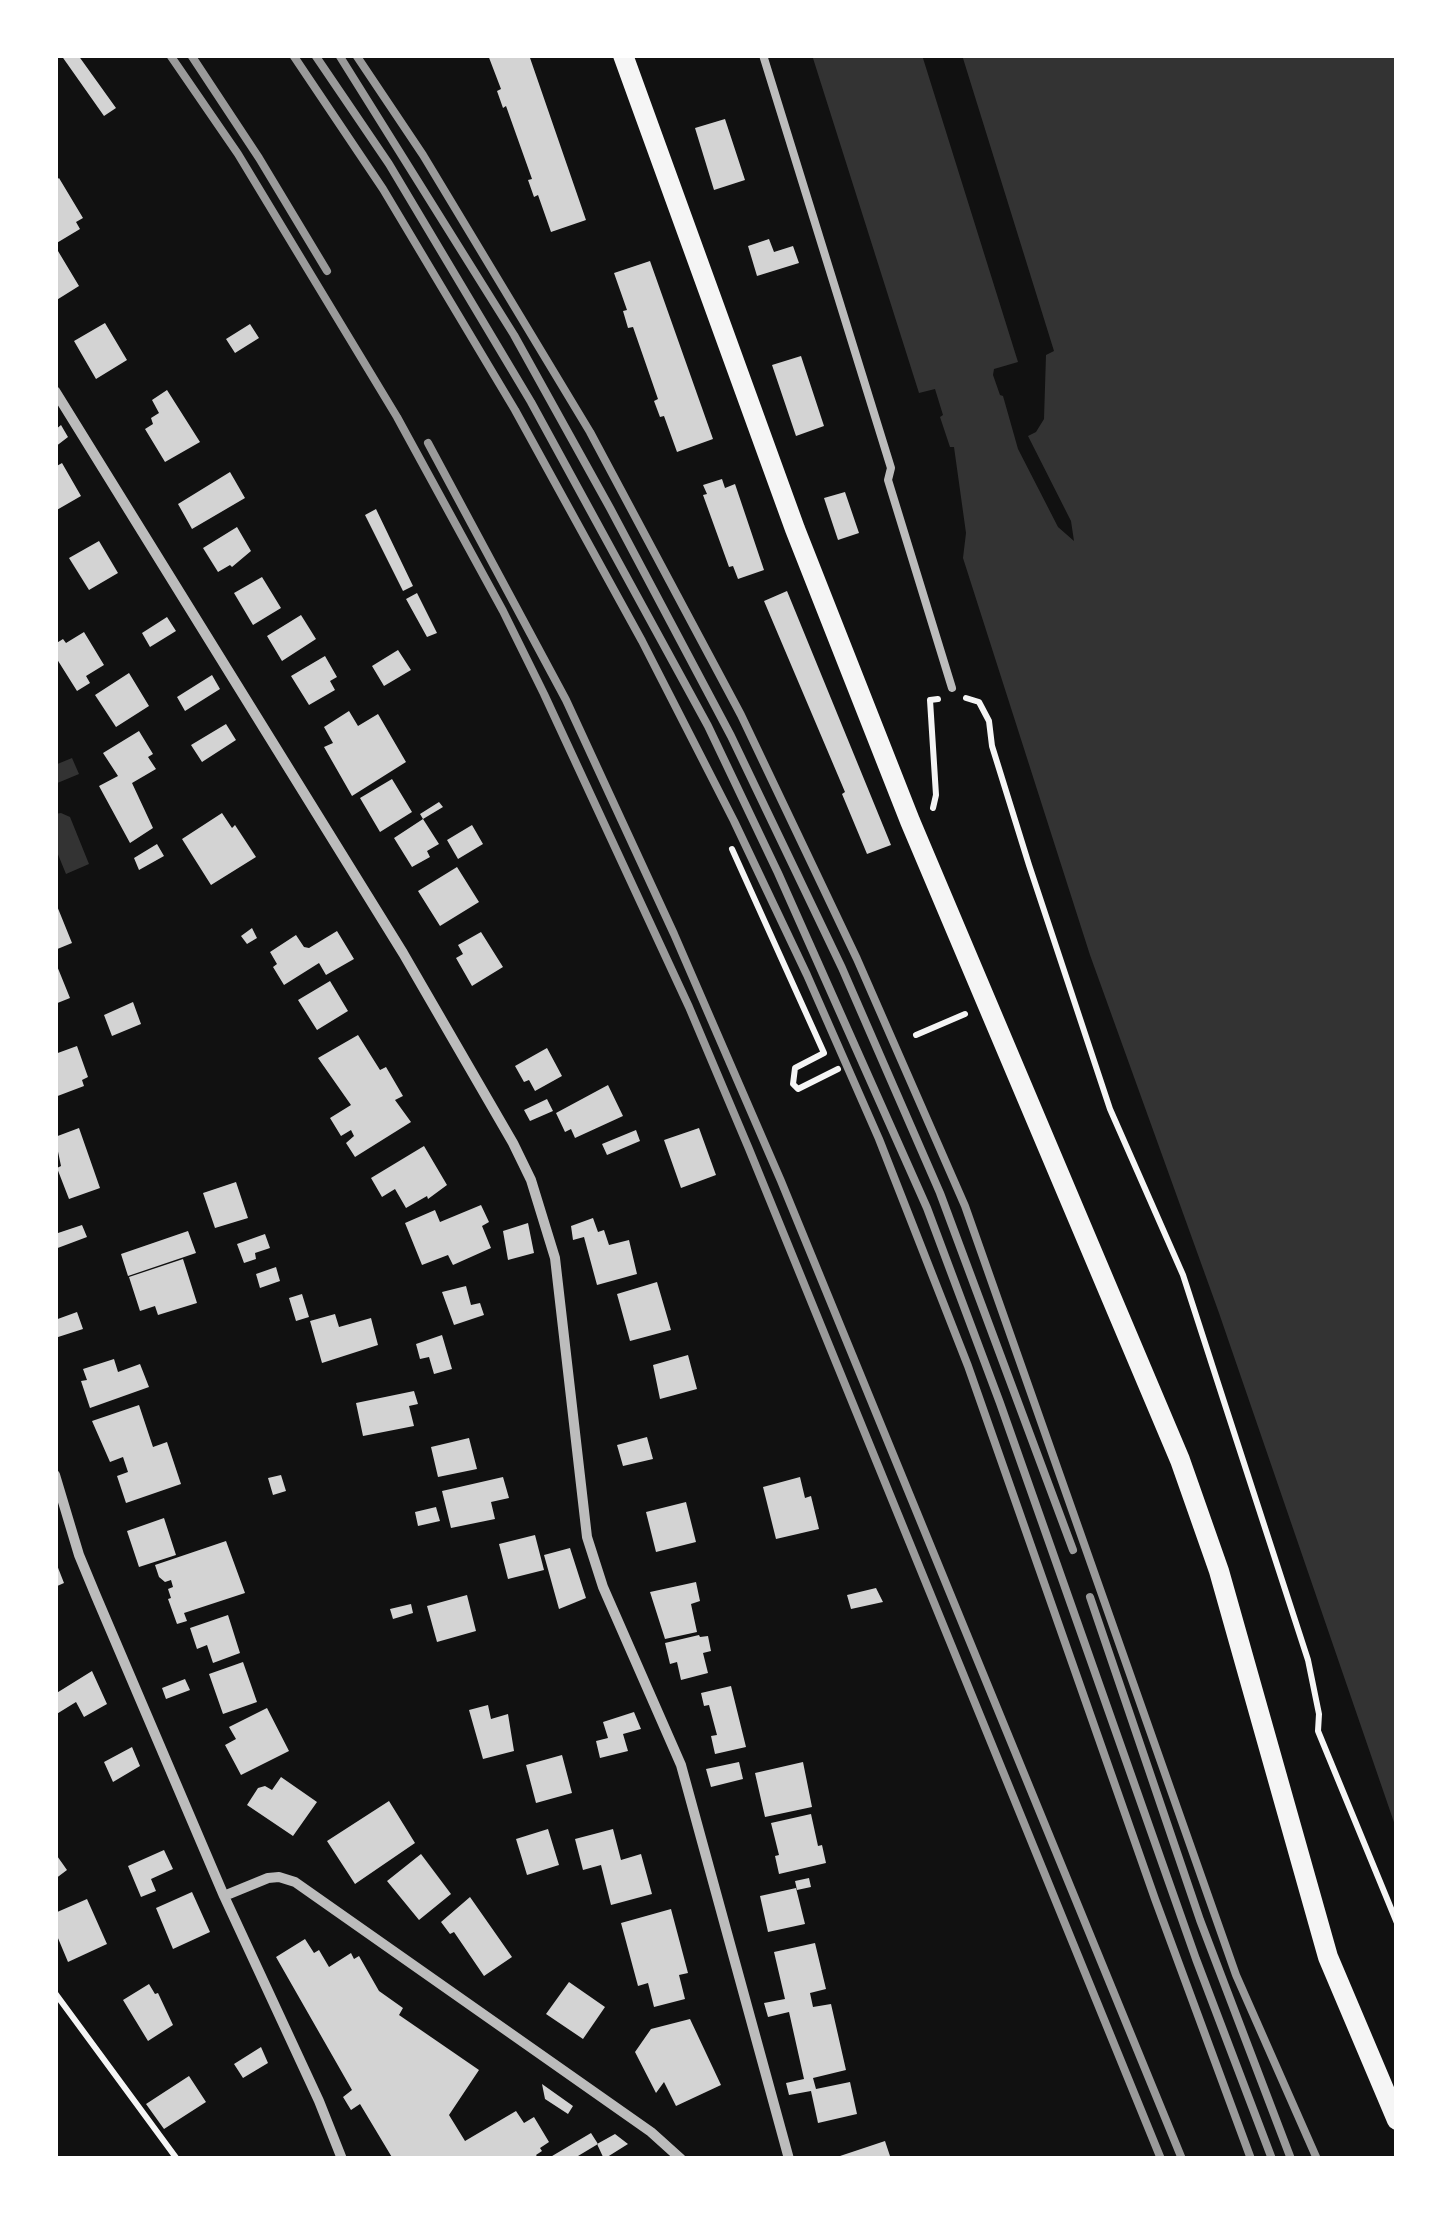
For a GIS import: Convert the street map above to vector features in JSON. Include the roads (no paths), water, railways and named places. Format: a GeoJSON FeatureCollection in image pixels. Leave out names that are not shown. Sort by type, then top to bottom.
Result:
{"type":"FeatureCollection","features":[{"type":"Feature","properties":{"kind":"main road"},"geometry":{"type":"LineString","coordinates":[[623,55],[795,529],[910,821],[1180,1460],[1229,1606],[1328,1957],[1397,2120]]}},
{"type":"Feature","properties":{"kind":"street"},"geometry":{"type":"LineString","coordinates":[[55,392],[403,954],[532,1180],[554,1258],[587,1537],[602,1587],[681,1766],[789,2159]]}},
{"type":"Feature","properties":{"kind":"street"},"geometry":{"type":"LineString","coordinates":[[55,1475],[79,1556],[224,1896],[342,2159]]}},
{"type":"Feature","properties":{"kind":"street"},"geometry":{"type":"LineString","coordinates":[[224,1896],[268,1878],[295,1882],[651,2132],[682,2159]]}},
{"type":"Feature","properties":{"kind":"lane"},"geometry":{"type":"LineString","coordinates":[[763,55],[891,468],[888,480],[952,688]]}},
{"type":"Feature","properties":{"kind":"railway"},"geometry":{"type":"LineString","coordinates":[[170,55],[238,154],[397,417],[544,694],[689,1007],[749,1149],[1161,2159]]}},
{"type":"Feature","properties":{"kind":"railway"},"geometry":{"type":"LineString","coordinates":[[191,55],[327,271]]}},
{"type":"Feature","properties":{"kind":"railway"},"geometry":{"type":"LineString","coordinates":[[293,55],[383,189],[515,410],[642,641],[807,975],[879,1139],[968,1366],[1155,1899],[1251,2159]]}},
{"type":"Feature","properties":{"kind":"railway"},"geometry":{"type":"LineString","coordinates":[[315,55],[389,164],[531,402],[708,726],[778,873],[927,1208],[1196,1959],[1272,2159]]}},
{"type":"Feature","properties":{"kind":"railway"},"geometry":{"type":"LineString","coordinates":[[339,55],[514,335],[731,736],[842,968],[940,1193],[1073,1550]]}},
{"type":"Feature","properties":{"kind":"railway"},"geometry":{"type":"LineString","coordinates":[[356,55],[423,155],[590,432],[741,715],[857,959],[965,1206],[1236,1975],[1317,2159]]}},
{"type":"Feature","properties":{"kind":"railway"},"geometry":{"type":"LineString","coordinates":[[428,443],[566,700],[674,934],[781,1181],[1182,2159]]}},
{"type":"Feature","properties":{"kind":"railway"},"geometry":{"type":"LineString","coordinates":[[1090,1597],[1200,1920],[1291,2159]]}}]}
